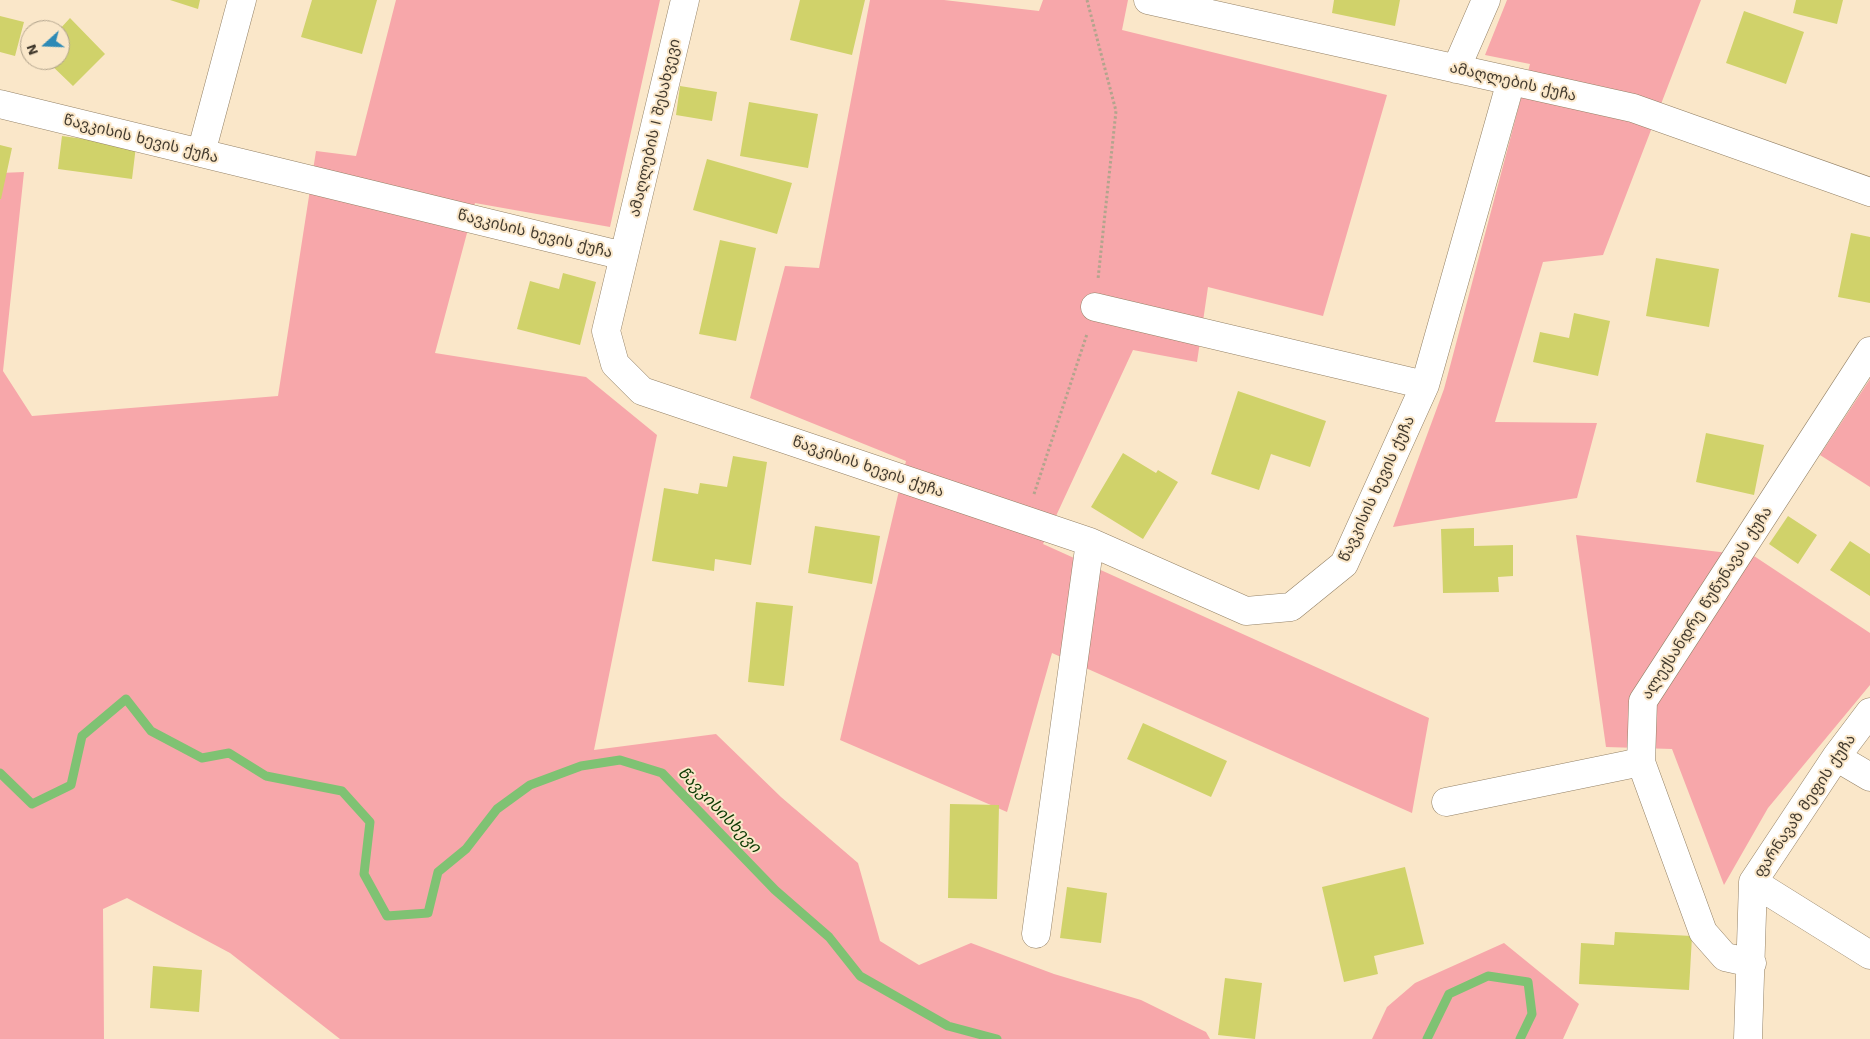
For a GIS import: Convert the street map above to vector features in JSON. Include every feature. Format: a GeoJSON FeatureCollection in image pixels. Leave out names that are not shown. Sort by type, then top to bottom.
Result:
{"type":"FeatureCollection","features":[{"type":"Feature","properties":{"kind":"street"},"geometry":{"type":"LineString","coordinates":[[201,153],[242,0]]}},
{"type":"Feature","properties":{"kind":"street","name":"ამაღლების I შესახვევი"},"geometry":{"type":"LineString","coordinates":[[624,256],[685,0]]}},
{"type":"Feature","properties":{"kind":"street","name":"ამაღლების ქუჩა"},"geometry":{"type":"LineString","coordinates":[[1148,0],[1634,108],[1870,192]]}},
{"type":"Feature","properties":{"kind":"street"},"geometry":{"type":"LineString","coordinates":[[1456,69],[1486,0]]}},
{"type":"Feature","properties":{"kind":"street","name":"წავკისის ხევის ქუჩა"},"geometry":{"type":"LineString","coordinates":[[0,104],[624,256],[606,332],[615,364],[642,390],[1090,542],[1246,611],[1291,607],[1344,564],[1424,385],[1511,81]]}},
{"type":"Feature","properties":{"kind":"street"},"geometry":{"type":"LineString","coordinates":[[1095,307],[1424,385]]}},
{"type":"Feature","properties":{"kind":"street","name":"ალექსანდრე წუწუნავას ქუჩა"},"geometry":{"type":"LineString","coordinates":[[1752,963],[1725,957],[1703,932],[1641,762],[1643,701],[1870,351]]}},
{"type":"Feature","properties":{"kind":"street"},"geometry":{"type":"LineString","coordinates":[[1036,934],[1090,542]]}},
{"type":"Feature","properties":{"kind":"street","name":"ფარნავაზ მეფის ქუჩა"},"geometry":{"type":"LineString","coordinates":[[1748,1039],[1752,963],[1753,882],[1836,757],[1870,712]]}},
{"type":"Feature","properties":{"kind":"street"},"geometry":{"type":"LineString","coordinates":[[1836,757],[1870,777]]}},
{"type":"Feature","properties":{"kind":"street"},"geometry":{"type":"LineString","coordinates":[[1446,802],[1641,762]]}},
{"type":"Feature","properties":{"kind":"street"},"geometry":{"type":"LineString","coordinates":[[1753,882],[1870,954]]}},
{"type":"Feature","properties":{"kind":"path"},"geometry":{"type":"LineString","coordinates":[[1026,521],[1095,307],[1116,111],[1087,0]]}},
{"type":"Feature","properties":{"kind":"shaded area"},"geometry":{"type":"Polygon","coordinates":[[[396,0],[660,0],[610,227],[475,203],[435,353],[586,377],[657,435],[594,750],[716,734],[781,797],[858,863],[880,941],[919,965],[971,943],[1054,974],[1141,1000],[1206,1032],[1210,1039],[340,1039],[230,953],[127,898],[103,909],[104,1039],[0,1039],[0,173],[24,172],[3,371],[32,416],[278,396],[316,151],[356,156],[396,0]]]}},
{"type":"Feature","properties":{"kind":"shaded area"},"geometry":{"type":"Polygon","coordinates":[[[870,0],[944,0],[1039,11],[1043,0],[1128,0],[1122,30],[1387,95],[1323,316],[1208,287],[1197,362],[1133,350],[1043,544],[1429,718],[1412,813],[1052,653],[1007,812],[840,740],[906,461],[750,398],[785,266],[819,268],[870,0]]]}},
{"type":"Feature","properties":{"kind":"shaded area"},"geometry":{"type":"Polygon","coordinates":[[[1507,0],[1701,0],[1603,255],[1543,262],[1495,422],[1597,423],[1577,498],[1393,527],[1444,389],[1530,64],[1485,55],[1507,0]]]}},
{"type":"Feature","properties":{"kind":"shaded area"},"geometry":{"type":"Polygon","coordinates":[[[1870,379],[1870,487],[1820,455],[1870,379]]]}},
{"type":"Feature","properties":{"kind":"shaded area"},"geometry":{"type":"Polygon","coordinates":[[[1576,535],[1754,556],[1870,633],[1870,685],[1768,808],[1724,885],[1672,749],[1606,747],[1576,535]]]}},
{"type":"Feature","properties":{"kind":"shaded area"},"geometry":{"type":"Polygon","coordinates":[[[1504,943],[1579,1004],[1563,1039],[1372,1039],[1387,1007],[1415,983],[1504,943]]]}},
{"type":"Feature","properties":{"kind":"building"},"geometry":{"type":"Polygon","coordinates":[[[170,0],[200,0],[198,9],[170,0]]]}},
{"type":"Feature","properties":{"kind":"building"},"geometry":{"type":"Polygon","coordinates":[[[312,0],[377,0],[362,54],[301,37],[312,0]]]}},
{"type":"Feature","properties":{"kind":"building"},"geometry":{"type":"Polygon","coordinates":[[[800,0],[865,0],[852,55],[790,40],[800,0]]]}},
{"type":"Feature","properties":{"kind":"building"},"geometry":{"type":"Polygon","coordinates":[[[1334,0],[1400,0],[1395,26],[1332,13],[1334,0]]]}},
{"type":"Feature","properties":{"kind":"building"},"geometry":{"type":"Polygon","coordinates":[[[1796,0],[1843,0],[1837,24],[1793,13],[1796,0]]]}},
{"type":"Feature","properties":{"kind":"building"},"geometry":{"type":"Polygon","coordinates":[[[1744,11],[1804,32],[1786,84],[1726,63],[1744,11]]]}},
{"type":"Feature","properties":{"kind":"building"},"geometry":{"type":"Polygon","coordinates":[[[0,16],[20,21],[20,37],[15,56],[0,52],[0,16]]]}},
{"type":"Feature","properties":{"kind":"building"},"geometry":{"type":"Polygon","coordinates":[[[70,18],[105,54],[73,86],[56,70],[70,70],[70,20],[68,20],[70,18]]]}},
{"type":"Feature","properties":{"kind":"building"},"geometry":{"type":"Polygon","coordinates":[[[680,86],[717,92],[712,121],[676,115],[680,86]]]}},
{"type":"Feature","properties":{"kind":"building"},"geometry":{"type":"Polygon","coordinates":[[[749,102],[818,114],[808,168],[740,156],[749,102]]]}},
{"type":"Feature","properties":{"kind":"building"},"geometry":{"type":"Polygon","coordinates":[[[62,136],[136,146],[132,179],[58,169],[62,136]]]}},
{"type":"Feature","properties":{"kind":"building"},"geometry":{"type":"Polygon","coordinates":[[[0,145],[12,148],[1,199],[0,199],[0,145]]]}},
{"type":"Feature","properties":{"kind":"building"},"geometry":{"type":"Polygon","coordinates":[[[707,159],[792,183],[777,234],[693,210],[707,159]]]}},
{"type":"Feature","properties":{"kind":"building"},"geometry":{"type":"Polygon","coordinates":[[[1851,233],[1870,237],[1870,303],[1838,297],[1851,233]]]}},
{"type":"Feature","properties":{"kind":"building"},"geometry":{"type":"Polygon","coordinates":[[[720,240],[756,248],[736,341],[699,334],[720,240]]]}},
{"type":"Feature","properties":{"kind":"building"},"geometry":{"type":"Polygon","coordinates":[[[1656,258],[1719,269],[1709,327],[1646,316],[1656,258]]]}},
{"type":"Feature","properties":{"kind":"building"},"geometry":{"type":"Polygon","coordinates":[[[563,273],[596,282],[580,345],[517,329],[530,281],[559,289],[563,273]]]}},
{"type":"Feature","properties":{"kind":"building"},"geometry":{"type":"Polygon","coordinates":[[[1574,313],[1610,321],[1598,376],[1533,362],[1540,332],[1569,338],[1574,313]]]}},
{"type":"Feature","properties":{"kind":"building"},"geometry":{"type":"Polygon","coordinates":[[[1238,391],[1326,421],[1310,467],[1271,454],[1259,490],[1211,474],[1238,391]]]}},
{"type":"Feature","properties":{"kind":"building"},"geometry":{"type":"Polygon","coordinates":[[[1706,433],[1764,445],[1754,495],[1696,482],[1706,433]]]}},
{"type":"Feature","properties":{"kind":"building"},"geometry":{"type":"Polygon","coordinates":[[[1123,453],[1156,473],[1158,470],[1178,482],[1143,539],[1091,507],[1123,453]]]}},
{"type":"Feature","properties":{"kind":"building"},"geometry":{"type":"Polygon","coordinates":[[[733,456],[767,462],[751,565],[715,559],[714,571],[652,561],[664,488],[698,494],[700,483],[727,487],[733,456]]]}},
{"type":"Feature","properties":{"kind":"building"},"geometry":{"type":"Polygon","coordinates":[[[1788,516],[1817,535],[1798,564],[1769,544],[1788,516]]]}},
{"type":"Feature","properties":{"kind":"building"},"geometry":{"type":"Polygon","coordinates":[[[815,526],[880,536],[872,584],[808,573],[815,526]]]}},
{"type":"Feature","properties":{"kind":"building"},"geometry":{"type":"Polygon","coordinates":[[[1474,528],[1474,546],[1513,545],[1513,576],[1498,577],[1499,592],[1443,593],[1441,529],[1474,528]]]}},
{"type":"Feature","properties":{"kind":"building"},"geometry":{"type":"Polygon","coordinates":[[[1850,541],[1870,554],[1870,596],[1830,570],[1850,541]]]}},
{"type":"Feature","properties":{"kind":"building"},"geometry":{"type":"Polygon","coordinates":[[[756,602],[793,606],[784,686],[748,682],[756,602]]]}},
{"type":"Feature","properties":{"kind":"building"},"geometry":{"type":"Polygon","coordinates":[[[1143,723],[1227,761],[1211,797],[1127,759],[1143,723]]]}},
{"type":"Feature","properties":{"kind":"building"},"geometry":{"type":"Polygon","coordinates":[[[950,804],[999,805],[997,899],[948,898],[950,804]]]}},
{"type":"Feature","properties":{"kind":"building"},"geometry":{"type":"Polygon","coordinates":[[[1405,867],[1424,944],[1374,956],[1378,974],[1344,982],[1322,887],[1405,867]]]}},
{"type":"Feature","properties":{"kind":"building"},"geometry":{"type":"Polygon","coordinates":[[[1067,887],[1107,893],[1101,943],[1060,938],[1067,887]]]}},
{"type":"Feature","properties":{"kind":"building"},"geometry":{"type":"Polygon","coordinates":[[[1615,932],[1692,936],[1689,990],[1579,984],[1581,943],[1614,945],[1615,932]]]}},
{"type":"Feature","properties":{"kind":"building"},"geometry":{"type":"Polygon","coordinates":[[[153,966],[202,970],[199,1012],[150,1008],[153,966]]]}},
{"type":"Feature","properties":{"kind":"building"},"geometry":{"type":"Polygon","coordinates":[[[1225,978],[1262,983],[1255,1039],[1218,1035],[1225,978]]]}},
{"type":"Feature","properties":{"kind":"waterway","name":"წავკისისხევი"},"geometry":{"type":"LineString","coordinates":[[0,773],[32,804],[71,785],[82,736],[126,699],[151,731],[202,758],[229,753],[266,776],[342,791],[370,822],[364,874],[387,916],[428,913],[438,872],[466,849],[497,809],[530,785],[581,766],[620,760],[662,773],[775,890],[829,937],[860,976],[948,1026],[997,1039]]}},
{"type":"Feature","properties":{"kind":"waterway","name":"წავკისისხევი"},"geometry":{"type":"LineString","coordinates":[[1427,1039],[1449,994],[1488,976],[1528,982],[1532,1014],[1520,1039]]}}]}
